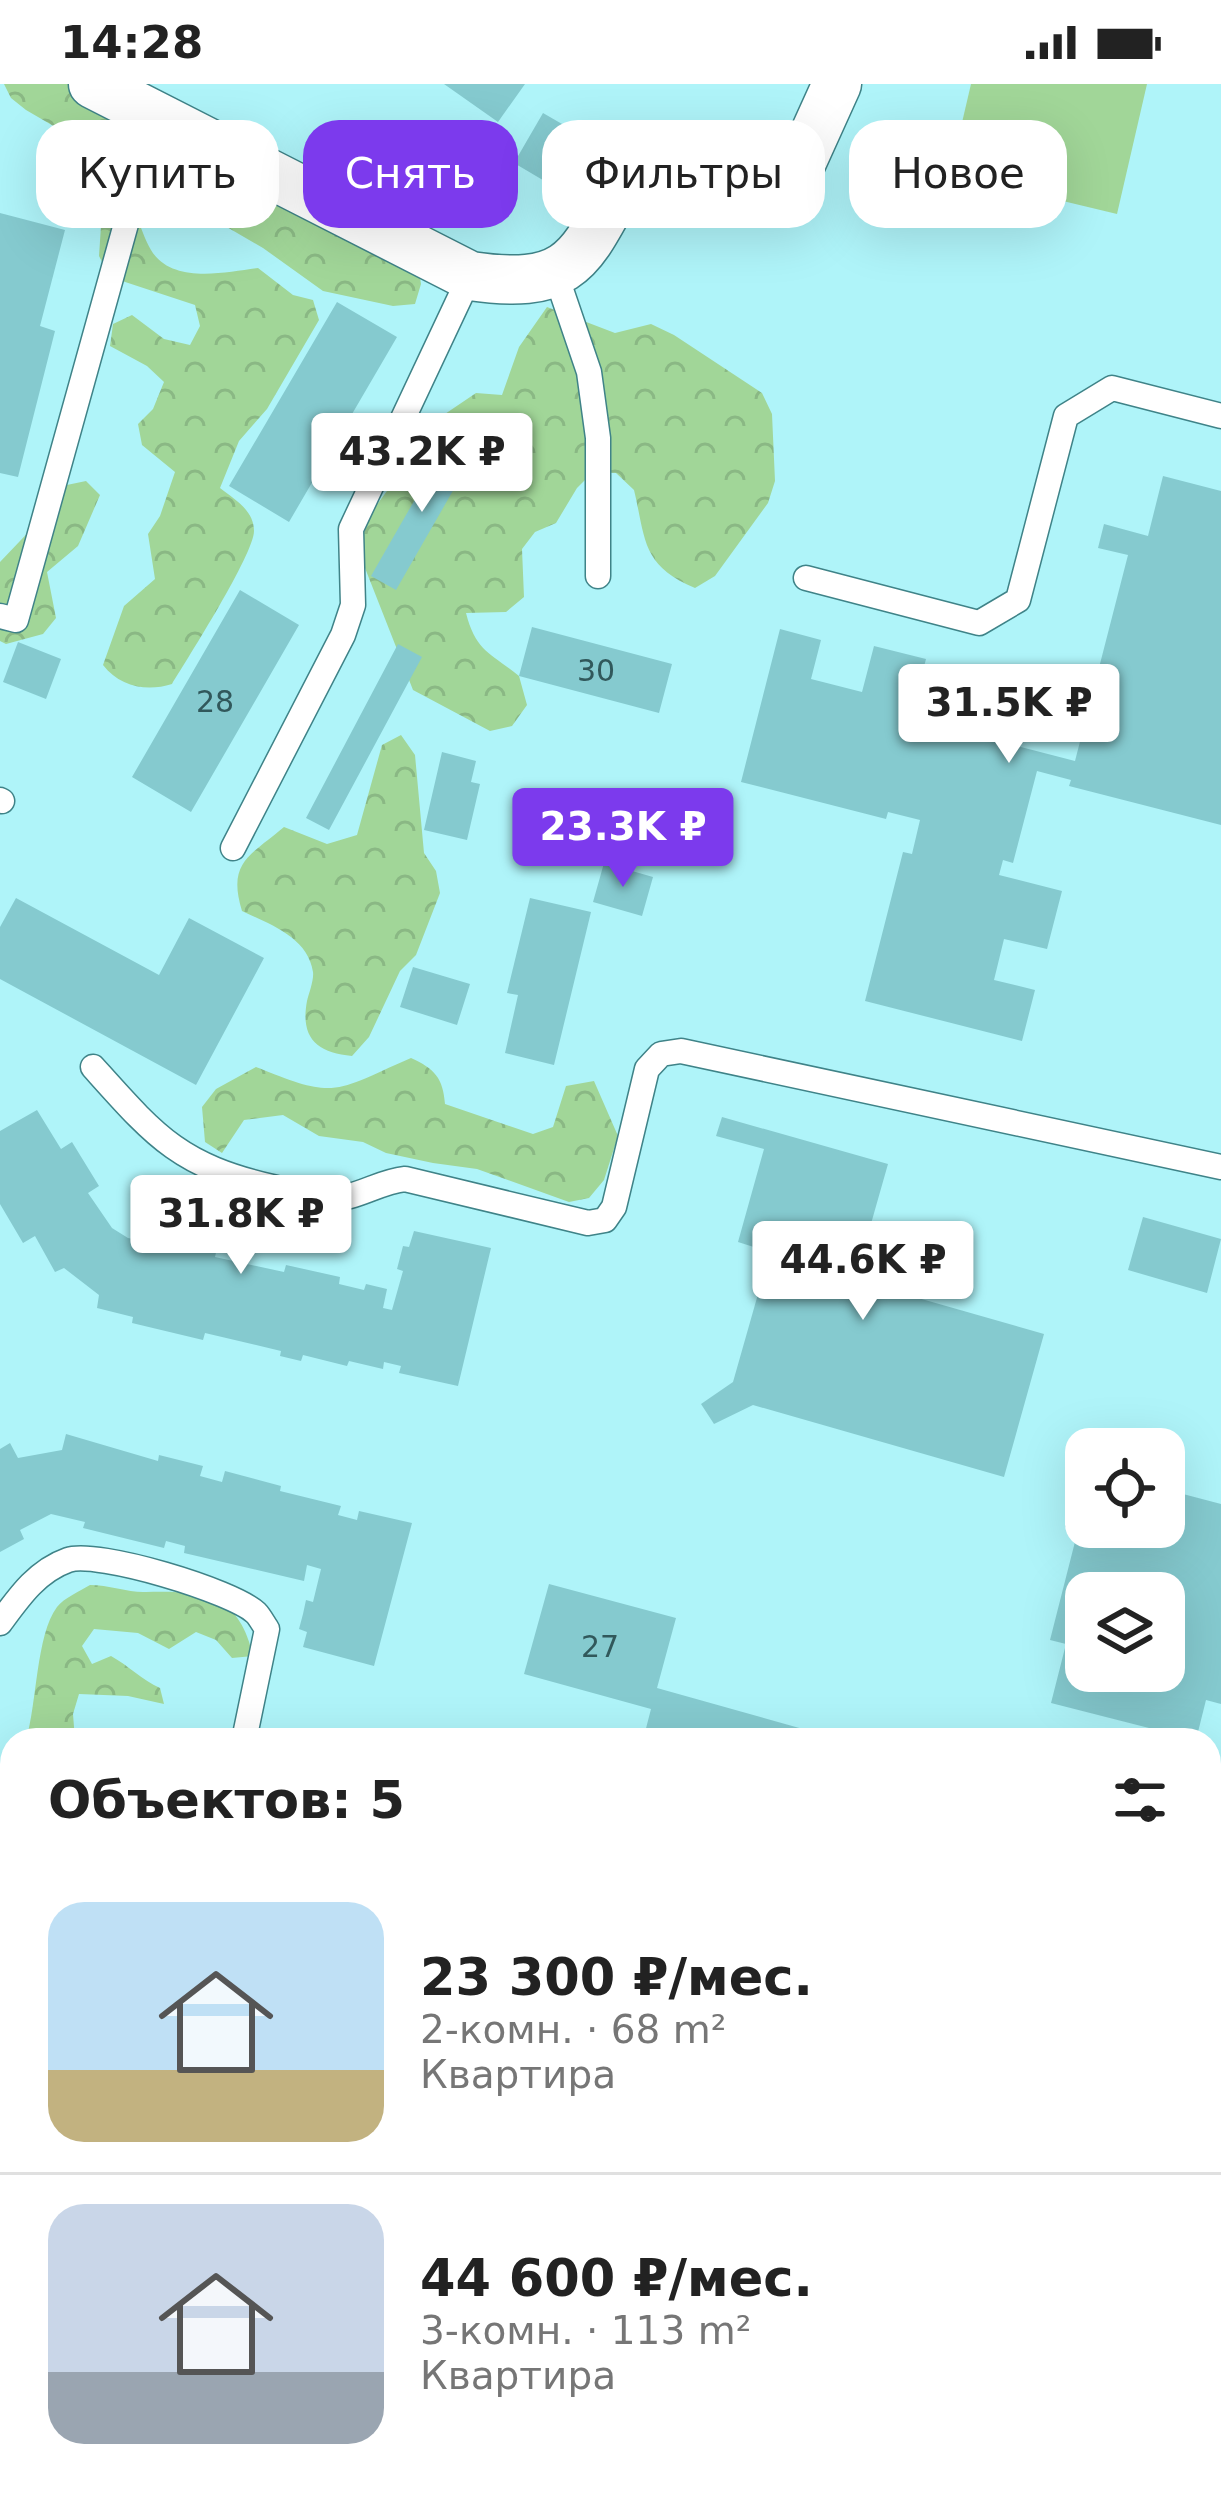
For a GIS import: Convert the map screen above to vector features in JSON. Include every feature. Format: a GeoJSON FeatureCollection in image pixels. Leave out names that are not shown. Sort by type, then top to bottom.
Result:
{"type":"FeatureCollection","features":[{"type":"Feature","properties":{"kind":"street"},"geometry":{"type":"LineString","coordinates":[[93,84],[470,276],[510,282],[556,275],[582,251],[628,172],[659,169],[752,198],[776,189],[799,168],[837,84]]}},
{"type":"Feature","properties":{"kind":"lane"},"geometry":{"type":"LineString","coordinates":[[0,616],[16,620],[156,116]]}},
{"type":"Feature","properties":{"kind":"lane"},"geometry":{"type":"LineString","coordinates":[[556,275],[589,372],[598,438],[598,576]]}},
{"type":"Feature","properties":{"kind":"lane"},"geometry":{"type":"LineString","coordinates":[[232,848],[343,635],[352,605],[351,529],[470,276]]}},
{"type":"Feature","properties":{"kind":"lane"},"geometry":{"type":"LineString","coordinates":[[806,578],[979,623],[1018,600],[1066,416],[1112,388],[1221,416]]}},
{"type":"Feature","properties":{"kind":"lane"},"geometry":{"type":"LineString","coordinates":[[93,1067],[148,1130],[189,1161],[255,1183],[323,1199],[358,1196],[388,1181],[405,1179],[589,1223],[605,1220],[614,1207],[647,1070],[661,1054],[681,1051],[1221,1167]]}},
{"type":"Feature","properties":{"kind":"lane"},"geometry":{"type":"LineString","coordinates":[[0,1623],[48,1569],[89,1556],[212,1590],[258,1615],[267,1629],[246,1728]]}},
{"type":"Feature","properties":{"kind":"green space"},"geometry":{"type":"Polygon","coordinates":[[[4,84],[107,84],[169,120],[43,120],[11,98],[4,84]]]}},
{"type":"Feature","properties":{"kind":"green space"},"geometry":{"type":"Polygon","coordinates":[[[971,84],[1147,84],[1117,214],[1067,202],[1067,120],[963,120],[971,84]]]}},
{"type":"Feature","properties":{"kind":"green space"},"geometry":{"type":"Polygon","coordinates":[[[279,184],[303,197],[303,228],[356,228],[418,264],[421,284],[415,304],[393,306],[323,291],[229,228],[279,228],[279,184]]]}},
{"type":"Feature","properties":{"kind":"green space"},"geometry":{"type":"Polygon","coordinates":[[[101,228],[142,228],[151,250],[172,268],[200,274],[258,268],[293,295],[313,300],[319,320],[267,409],[239,441],[220,488],[251,517],[254,531],[243,561],[172,684],[153,688],[126,683],[103,665],[124,606],[155,579],[148,534],[160,516],[175,472],[142,445],[138,424],[153,409],[164,382],[147,366],[110,346],[113,324],[132,315],[164,339],[190,345],[200,326],[195,305],[110,277],[99,256],[101,228]]]}},
{"type":"Feature","properties":{"kind":"green space"},"geometry":{"type":"Polygon","coordinates":[[[547,307],[615,333],[651,324],[762,393],[772,414],[775,481],[768,503],[715,576],[695,588],[655,560],[644,537],[634,490],[616,473],[593,472],[556,523],[535,532],[522,549],[524,597],[506,612],[466,613],[480,644],[519,676],[527,705],[512,726],[490,731],[413,690],[365,568],[362,525],[442,416],[476,393],[502,395],[519,347],[547,307]]]}},
{"type":"Feature","properties":{"kind":"green space"},"geometry":{"type":"Polygon","coordinates":[[[86,481],[100,495],[78,546],[47,572],[56,618],[43,634],[6,644],[0,641],[0,562],[39,521],[62,486],[86,481]]]}},
{"type":"Feature","properties":{"kind":"green space"},"geometry":{"type":"Polygon","coordinates":[[[401,735],[415,755],[424,853],[436,871],[440,893],[416,955],[400,971],[369,1037],[352,1056],[340,1054],[321,1047],[306,1025],[313,979],[310,960],[286,933],[242,911],[237,881],[252,853],[284,827],[327,844],[357,835],[382,745],[401,735]]]}},
{"type":"Feature","properties":{"kind":"green space"},"geometry":{"type":"Polygon","coordinates":[[[411,1058],[436,1075],[445,1104],[533,1134],[553,1127],[566,1086],[594,1081],[618,1136],[604,1180],[589,1198],[569,1202],[477,1169],[319,1136],[283,1115],[244,1120],[222,1153],[205,1142],[202,1107],[216,1089],[256,1067],[303,1084],[335,1088],[411,1058]]]}},
{"type":"Feature","properties":{"kind":"green space"},"geometry":{"type":"Polygon","coordinates":[[[90,1585],[201,1595],[228,1608],[238,1619],[253,1656],[232,1658],[216,1640],[196,1632],[169,1649],[138,1633],[94,1629],[82,1646],[92,1664],[111,1656],[160,1688],[164,1704],[128,1696],[79,1694],[74,1728],[29,1728],[50,1619],[68,1598],[90,1585]]]}},
{"type":"Feature","properties":{"kind":"building"},"geometry":{"type":"Polygon","coordinates":[[[444,84],[525,84],[495,120],[444,84]]]}},
{"type":"Feature","properties":{"kind":"building"},"geometry":{"type":"Polygon","coordinates":[[[543,113],[555,120],[542,120],[542,180],[518,165],[518,156],[543,113]]]}},
{"type":"Feature","properties":{"kind":"building"},"geometry":{"type":"Polygon","coordinates":[[[0,213],[36,222],[36,228],[65,230],[40,326],[55,331],[18,477],[0,473],[0,213]]]}},
{"type":"Feature","properties":{"kind":"building"},"geometry":{"type":"Polygon","coordinates":[[[337,302],[397,337],[289,522],[229,486],[337,302]]]}},
{"type":"Feature","properties":{"kind":"building"},"geometry":{"type":"Polygon","coordinates":[[[449,440],[474,454],[396,590],[371,576],[449,440]]]}},
{"type":"Feature","properties":{"kind":"building"},"geometry":{"type":"Polygon","coordinates":[[[1163,476],[1221,491],[1221,825],[1069,786],[1071,780],[1037,771],[1013,863],[1003,860],[999,875],[1062,891],[1047,949],[1004,939],[994,980],[1035,990],[1022,1041],[865,1001],[903,852],[912,854],[920,820],[888,812],[886,819],[741,782],[780,629],[821,640],[811,679],[862,692],[874,646],[926,659],[909,725],[924,728],[925,722],[1075,761],[1128,555],[1098,548],[1104,524],[1148,536],[1163,476]]]}},
{"type":"Feature","properties":{"kind":"building"},"geometry":{"type":"Polygon","coordinates":[[[240,590],[299,625],[191,812],[132,777],[240,590]]]}},
{"type":"Feature","properties":{"kind":"building"},"geometry":{"type":"Polygon","coordinates":[[[532,627],[672,664],[659,713],[519,676],[532,627]]]}},
{"type":"Feature","properties":{"kind":"building"},"geometry":{"type":"Polygon","coordinates":[[[18,642],[61,659],[46,699],[3,682],[18,642]]]}},
{"type":"Feature","properties":{"kind":"building"},"geometry":{"type":"Polygon","coordinates":[[[398,644],[422,657],[329,830],[306,818],[398,644]]]}},
{"type":"Feature","properties":{"kind":"building"},"geometry":{"type":"Polygon","coordinates":[[[442,752],[476,761],[471,782],[480,784],[467,840],[424,830],[442,752]]]}},
{"type":"Feature","properties":{"kind":"building"},"geometry":{"type":"Polygon","coordinates":[[[604,863],[653,877],[642,916],[593,902],[604,863]]]}},
{"type":"Feature","properties":{"kind":"building"},"geometry":{"type":"Polygon","coordinates":[[[16,898],[159,975],[189,918],[264,958],[196,1085],[0,979],[0,927],[16,898]]]}},
{"type":"Feature","properties":{"kind":"building"},"geometry":{"type":"Polygon","coordinates":[[[530,898],[591,912],[554,1065],[505,1053],[518,995],[507,993],[530,898]]]}},
{"type":"Feature","properties":{"kind":"building"},"geometry":{"type":"Polygon","coordinates":[[[413,967],[470,984],[457,1025],[400,1007],[413,967]]]}},
{"type":"Feature","properties":{"kind":"building"},"geometry":{"type":"Polygon","coordinates":[[[37,1110],[61,1149],[72,1142],[99,1186],[88,1193],[112,1228],[128,1238],[163,1245],[165,1237],[217,1248],[215,1257],[284,1272],[286,1265],[340,1277],[339,1284],[364,1290],[366,1284],[387,1289],[383,1308],[392,1310],[403,1271],[397,1269],[403,1246],[409,1247],[414,1231],[491,1248],[458,1386],[399,1373],[401,1366],[384,1362],[383,1369],[303,1355],[301,1361],[280,1356],[281,1351],[205,1333],[203,1340],[132,1323],[133,1317],[97,1308],[99,1295],[64,1268],[55,1272],[35,1236],[23,1243],[0,1204],[0,1131],[37,1110]]]}},
{"type":"Feature","properties":{"kind":"building"},"geometry":{"type":"Polygon","coordinates":[[[722,1117],[888,1164],[855,1280],[1044,1334],[1004,1477],[753,1405],[714,1424],[701,1404],[733,1382],[770,1252],[738,1242],[764,1149],[716,1136],[722,1117]]]}},
{"type":"Feature","properties":{"kind":"building"},"geometry":{"type":"Polygon","coordinates":[[[1143,1217],[1221,1239],[1207,1293],[1128,1270],[1143,1217]]]}},
{"type":"Feature","properties":{"kind":"building"},"geometry":{"type":"Polygon","coordinates":[[[66,1434],[158,1461],[159,1455],[203,1466],[200,1476],[222,1482],[225,1471],[281,1486],[280,1491],[341,1506],[338,1515],[357,1520],[359,1511],[412,1523],[374,1666],[303,1647],[307,1632],[299,1629],[306,1600],[313,1602],[321,1569],[307,1565],[304,1581],[184,1553],[185,1546],[166,1541],[164,1548],[83,1528],[85,1522],[51,1514],[20,1530],[24,1539],[0,1552],[0,1449],[10,1443],[18,1458],[62,1450],[66,1434]]]}},
{"type":"Feature","properties":{"kind":"building"},"geometry":{"type":"Polygon","coordinates":[[[1185,1495],[1221,1504],[1221,1704],[1206,1700],[1199,1728],[1149,1728],[1051,1703],[1065,1648],[1065,1692],[1185,1692],[1185,1572],[1067,1572],[1073,1548],[1185,1548],[1185,1495]]]}},
{"type":"Feature","properties":{"kind":"building"},"geometry":{"type":"Polygon","coordinates":[[[1065,1581],[1065,1644],[1050,1640],[1065,1581]]]}},
{"type":"Feature","properties":{"kind":"building"},"geometry":{"type":"Polygon","coordinates":[[[549,1584],[676,1618],[657,1688],[799,1728],[646,1728],[651,1709],[524,1674],[549,1584]]]}}]}
